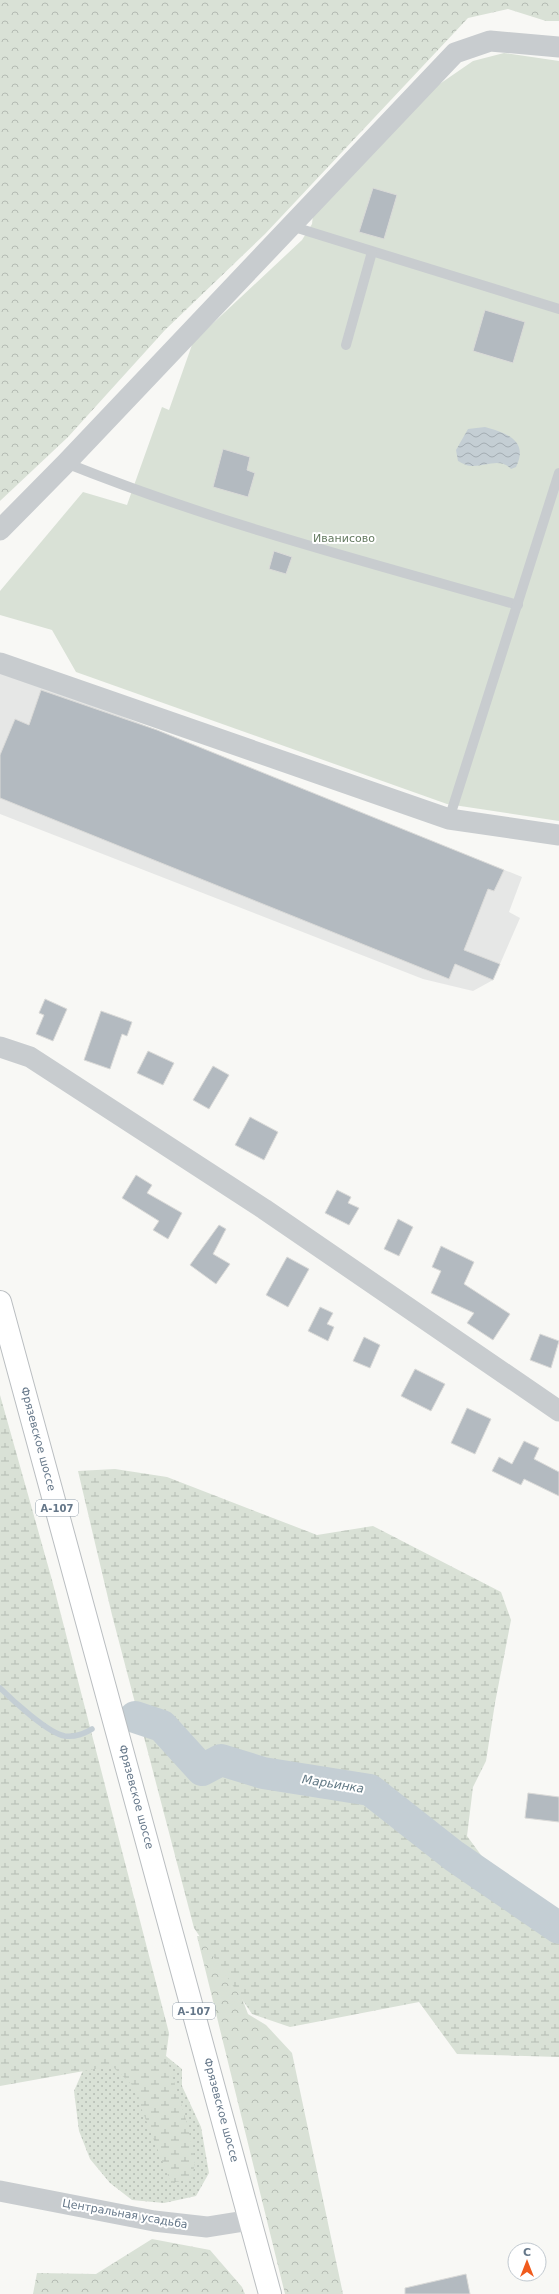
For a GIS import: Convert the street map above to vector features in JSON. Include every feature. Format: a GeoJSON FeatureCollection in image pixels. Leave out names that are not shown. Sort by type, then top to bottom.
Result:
{"type":"FeatureCollection","features":[{"type":"Feature","properties":{"kind":"highway","name":"Фрязевское шоссе"},"geometry":{"type":"LineString","coordinates":[[0,1302],[270,2294]]}},
{"type":"Feature","properties":{"kind":"street"},"geometry":{"type":"LineString","coordinates":[[0,530],[66,463],[455,53],[490,41],[559,47]]}},
{"type":"Feature","properties":{"kind":"street"},"geometry":{"type":"LineString","coordinates":[[0,663],[449,819],[559,835]]}},
{"type":"Feature","properties":{"kind":"street"},"geometry":{"type":"LineString","coordinates":[[0,1047],[30,1057],[264,1209],[559,1411]]}},
{"type":"Feature","properties":{"kind":"street","name":"Центральная усадьба"},"geometry":{"type":"LineString","coordinates":[[0,2191],[161,2222],[207,2227],[250,2220]]}},
{"type":"Feature","properties":{"kind":"lane"},"geometry":{"type":"LineString","coordinates":[[291,226],[559,309]]}},
{"type":"Feature","properties":{"kind":"lane"},"geometry":{"type":"LineString","coordinates":[[346,345],[372,252]]}},
{"type":"Feature","properties":{"kind":"lane"},"geometry":{"type":"LineString","coordinates":[[66,463],[133,490],[267,534],[518,605]]}},
{"type":"Feature","properties":{"kind":"lane"},"geometry":{"type":"LineString","coordinates":[[449,819],[559,474]]}},
{"type":"Feature","properties":{"kind":"shaded area"},"geometry":{"type":"Polygon","coordinates":[[[0,667],[522,877],[509,912],[520,918],[493,980],[473,991],[423,979],[0,814],[0,667]]]}},
{"type":"Feature","properties":{"kind":"green space"},"geometry":{"type":"Polygon","coordinates":[[[0,0],[559,0],[559,21],[546,21],[508,9],[468,18],[265,234],[165,330],[68,437],[0,501],[0,0]]]}},
{"type":"Feature","properties":{"kind":"green space","name":"Иванисово"},"geometry":{"type":"Polygon","coordinates":[[[504,53],[559,61],[559,821],[447,804],[76,672],[52,630],[0,615],[0,591],[83,492],[127,505],[162,407],[169,410],[193,342],[302,240],[312,224],[313,215],[428,92],[473,61],[504,53]]]}},
{"type":"Feature","properties":{"kind":"green space"},"geometry":{"type":"Polygon","coordinates":[[[0,1395],[52,1580],[169,2033],[166,2056],[187,2123],[195,2161],[192,2179],[171,2183],[132,2085],[112,2066],[0,2086],[0,1395]]]}},
{"type":"Feature","properties":{"kind":"green space"},"geometry":{"type":"Polygon","coordinates":[[[115,1469],[167,1477],[317,1535],[373,1526],[501,1592],[511,1620],[495,1703],[486,1761],[473,1787],[467,1836],[503,1885],[559,1910],[559,2057],[457,2054],[419,2002],[290,2027],[252,2014],[194,1928],[112,1615],[78,1471],[115,1469]]]}},
{"type":"Feature","properties":{"kind":"green space"},"geometry":{"type":"Polygon","coordinates":[[[197,1936],[219,1937],[248,2014],[266,2025],[292,2053],[343,2294],[285,2294],[197,1936]]]}},
{"type":"Feature","properties":{"kind":"green space"},"geometry":{"type":"Polygon","coordinates":[[[146,2040],[182,2069],[182,2086],[201,2127],[209,2173],[196,2196],[164,2203],[132,2200],[110,2183],[90,2159],[79,2131],[74,2091],[94,2045],[146,2040]]]}},
{"type":"Feature","properties":{"kind":"green space"},"geometry":{"type":"Polygon","coordinates":[[[152,2239],[210,2250],[242,2287],[245,2294],[33,2294],[37,2273],[96,2274],[152,2239]]]}},
{"type":"Feature","properties":{"kind":"water"},"geometry":{"type":"Polygon","coordinates":[[[485,427],[508,435],[518,444],[520,451],[516,467],[511,469],[507,465],[497,463],[469,466],[458,461],[456,450],[468,429],[485,427]]]}},
{"type":"Feature","properties":{"kind":"building"},"geometry":{"type":"Polygon","coordinates":[[[373,188],[397,195],[384,239],[359,232],[373,188]]]}},
{"type":"Feature","properties":{"kind":"building"},"geometry":{"type":"Polygon","coordinates":[[[485,310],[525,322],[513,363],[473,351],[485,310]]]}},
{"type":"Feature","properties":{"kind":"building"},"geometry":{"type":"Polygon","coordinates":[[[223,449],[250,457],[247,470],[255,473],[248,497],[213,487],[223,449]]]}},
{"type":"Feature","properties":{"kind":"building"},"geometry":{"type":"Polygon","coordinates":[[[274,551],[292,557],[286,574],[269,569],[274,551]]]}},
{"type":"Feature","properties":{"kind":"building"},"geometry":{"type":"Polygon","coordinates":[[[41,690],[157,730],[504,870],[494,891],[488,889],[464,950],[500,964],[493,980],[455,964],[449,979],[0,798],[0,755],[15,719],[29,725],[41,690]]]}},
{"type":"Feature","properties":{"kind":"building"},"geometry":{"type":"Polygon","coordinates":[[[45,999],[67,1009],[53,1041],[36,1034],[44,1015],[39,1013],[45,999]]]}},
{"type":"Feature","properties":{"kind":"building"},"geometry":{"type":"Polygon","coordinates":[[[101,1011],[132,1022],[127,1036],[122,1034],[110,1069],[84,1060],[101,1011]]]}},
{"type":"Feature","properties":{"kind":"building"},"geometry":{"type":"Polygon","coordinates":[[[148,1051],[174,1063],[163,1085],[137,1073],[148,1051]]]}},
{"type":"Feature","properties":{"kind":"building"},"geometry":{"type":"Polygon","coordinates":[[[213,1066],[229,1075],[209,1109],[193,1100],[213,1066]]]}},
{"type":"Feature","properties":{"kind":"building"},"geometry":{"type":"Polygon","coordinates":[[[250,1117],[278,1132],[264,1160],[235,1145],[250,1117]]]}},
{"type":"Feature","properties":{"kind":"building"},"geometry":{"type":"Polygon","coordinates":[[[136,1175],[152,1185],[147,1193],[182,1213],[168,1239],[153,1230],[159,1221],[122,1198],[136,1175]]]}},
{"type":"Feature","properties":{"kind":"building"},"geometry":{"type":"Polygon","coordinates":[[[337,1190],[351,1197],[348,1203],[359,1208],[349,1225],[325,1213],[337,1190]]]}},
{"type":"Feature","properties":{"kind":"building"},"geometry":{"type":"Polygon","coordinates":[[[398,1219],[413,1227],[399,1256],[384,1249],[398,1219]]]}},
{"type":"Feature","properties":{"kind":"building"},"geometry":{"type":"Polygon","coordinates":[[[219,1225],[226,1229],[213,1254],[230,1264],[216,1284],[190,1265],[219,1225]]]}},
{"type":"Feature","properties":{"kind":"building"},"geometry":{"type":"Polygon","coordinates":[[[441,1246],[474,1262],[464,1284],[510,1314],[493,1340],[467,1323],[474,1313],[431,1293],[441,1271],[432,1267],[441,1246]]]}},
{"type":"Feature","properties":{"kind":"building"},"geometry":{"type":"Polygon","coordinates":[[[287,1257],[309,1269],[288,1307],[266,1295],[287,1257]]]}},
{"type":"Feature","properties":{"kind":"building"},"geometry":{"type":"Polygon","coordinates":[[[320,1307],[333,1313],[327,1324],[334,1327],[328,1341],[308,1331],[320,1307]]]}},
{"type":"Feature","properties":{"kind":"building"},"geometry":{"type":"Polygon","coordinates":[[[540,1334],[559,1341],[551,1368],[530,1360],[540,1334]]]}},
{"type":"Feature","properties":{"kind":"building"},"geometry":{"type":"Polygon","coordinates":[[[364,1337],[380,1345],[370,1368],[353,1361],[364,1337]]]}},
{"type":"Feature","properties":{"kind":"building"},"geometry":{"type":"Polygon","coordinates":[[[415,1369],[445,1384],[431,1411],[401,1396],[415,1369]]]}},
{"type":"Feature","properties":{"kind":"building"},"geometry":{"type":"Polygon","coordinates":[[[467,1408],[491,1419],[475,1454],[451,1443],[467,1408]]]}},
{"type":"Feature","properties":{"kind":"building"},"geometry":{"type":"Polygon","coordinates":[[[524,1441],[539,1448],[534,1459],[559,1472],[559,1496],[524,1479],[521,1485],[492,1471],[499,1457],[512,1464],[524,1441]]]}},
{"type":"Feature","properties":{"kind":"building"},"geometry":{"type":"Polygon","coordinates":[[[528,1793],[559,1797],[559,1822],[525,1818],[528,1793]]]}},
{"type":"Feature","properties":{"kind":"building"},"geometry":{"type":"Polygon","coordinates":[[[466,2274],[470,2294],[405,2294],[405,2288],[466,2274]]]}},
{"type":"Feature","properties":{"kind":"waterway","name":"Марьинка"},"geometry":{"type":"LineString","coordinates":[[0,1688],[31,1716],[58,1734],[65,1736],[76,1736],[92,1729]]}},
{"type":"Feature","properties":{"kind":"waterway","name":"Марьинка"},"geometry":{"type":"LineString","coordinates":[[135,1717],[162,1726],[202,1770],[221,1760],[263,1773],[370,1790],[454,1856],[559,1928]]}}]}
